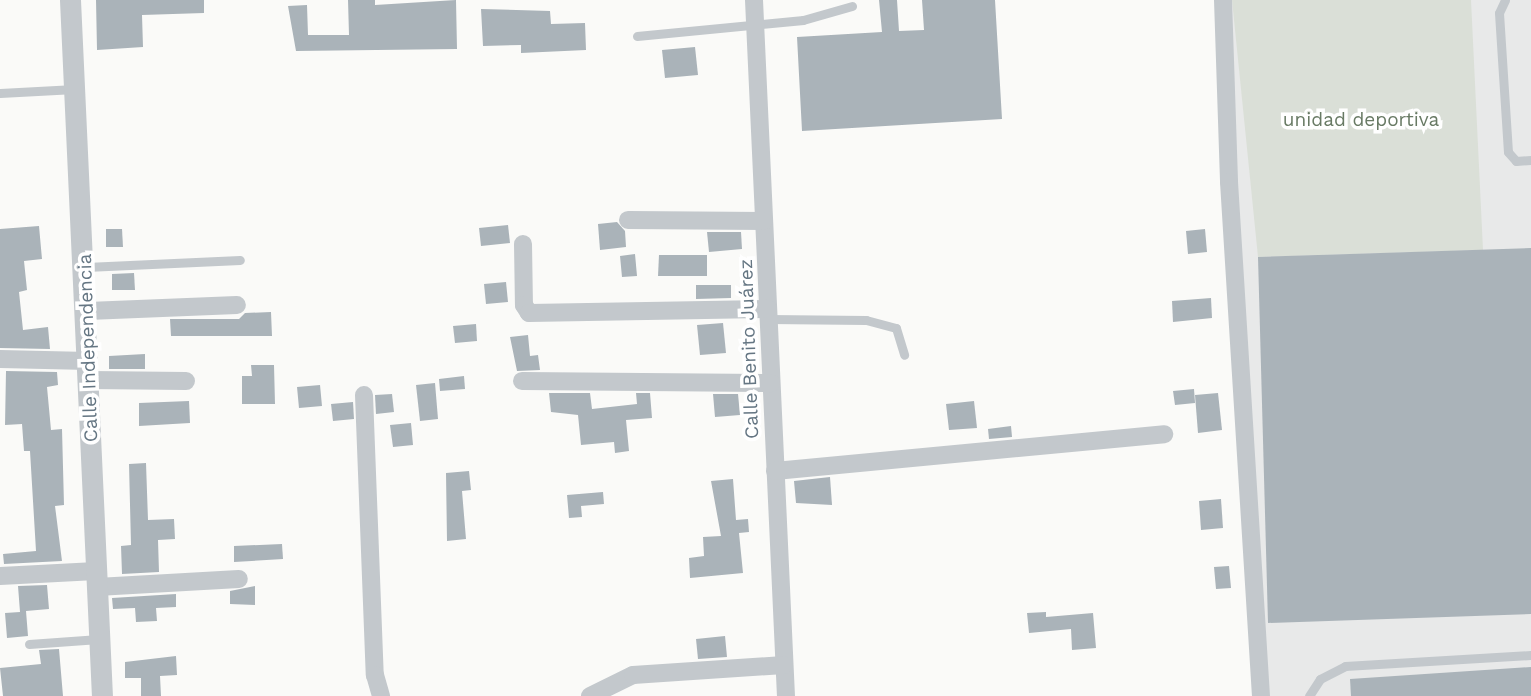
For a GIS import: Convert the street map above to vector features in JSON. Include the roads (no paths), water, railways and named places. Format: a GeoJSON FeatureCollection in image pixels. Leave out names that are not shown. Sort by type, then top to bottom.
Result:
{"type":"FeatureCollection","features":[{"type":"Feature","properties":{"kind":"street","name":"Calle Independencia"},"geometry":{"type":"LineString","coordinates":[[70,0],[86,267],[102,696]]}},
{"type":"Feature","properties":{"kind":"street","name":"Calle Benito Juárez"},"geometry":{"type":"LineString","coordinates":[[754,0],[786,696]]}},
{"type":"Feature","properties":{"kind":"street"},"geometry":{"type":"LineString","coordinates":[[1223,0],[1229,182],[1261,696]]}},
{"type":"Feature","properties":{"kind":"street"},"geometry":{"type":"LineString","coordinates":[[628,220],[764,221]]}},
{"type":"Feature","properties":{"kind":"street"},"geometry":{"type":"LineString","coordinates":[[523,244],[524,304],[529,313],[769,314]]}},
{"type":"Feature","properties":{"kind":"street"},"geometry":{"type":"LineString","coordinates":[[88,312],[237,304]]}},
{"type":"Feature","properties":{"kind":"street"},"geometry":{"type":"LineString","coordinates":[[0,359],[186,381]]}},
{"type":"Feature","properties":{"kind":"street"},"geometry":{"type":"LineString","coordinates":[[522,381],[771,383]]}},
{"type":"Feature","properties":{"kind":"street"},"geometry":{"type":"LineString","coordinates":[[364,395],[375,675],[381,696]]}},
{"type":"Feature","properties":{"kind":"street"},"geometry":{"type":"LineString","coordinates":[[775,471],[1164,434]]}},
{"type":"Feature","properties":{"kind":"street"},"geometry":{"type":"LineString","coordinates":[[0,576],[239,579]]}},
{"type":"Feature","properties":{"kind":"street"},"geometry":{"type":"LineString","coordinates":[[590,696],[633,675],[784,665]]}},
{"type":"Feature","properties":{"kind":"lane"},"geometry":{"type":"LineString","coordinates":[[1505,0],[1499,13],[1508,152],[1516,160],[1531,160]]}},
{"type":"Feature","properties":{"kind":"lane"},"geometry":{"type":"LineString","coordinates":[[637,36],[803,20],[852,6]]}},
{"type":"Feature","properties":{"kind":"lane"},"geometry":{"type":"LineString","coordinates":[[0,93],[76,89]]}},
{"type":"Feature","properties":{"kind":"lane"},"geometry":{"type":"LineString","coordinates":[[86,267],[240,260]]}},
{"type":"Feature","properties":{"kind":"lane"},"geometry":{"type":"LineString","coordinates":[[769,314],[866,320],[896,328],[904,355]]}},
{"type":"Feature","properties":{"kind":"lane"},"geometry":{"type":"LineString","coordinates":[[29,643],[99,639]]}},
{"type":"Feature","properties":{"kind":"lane"},"geometry":{"type":"LineString","coordinates":[[1308,696],[1320,678],[1345,666],[1531,655]]}},
{"type":"Feature","properties":{"kind":"park label","name":"unidad deportiva"},"geometry":{"type":"Point","coordinates":[1361,120]}}]}
